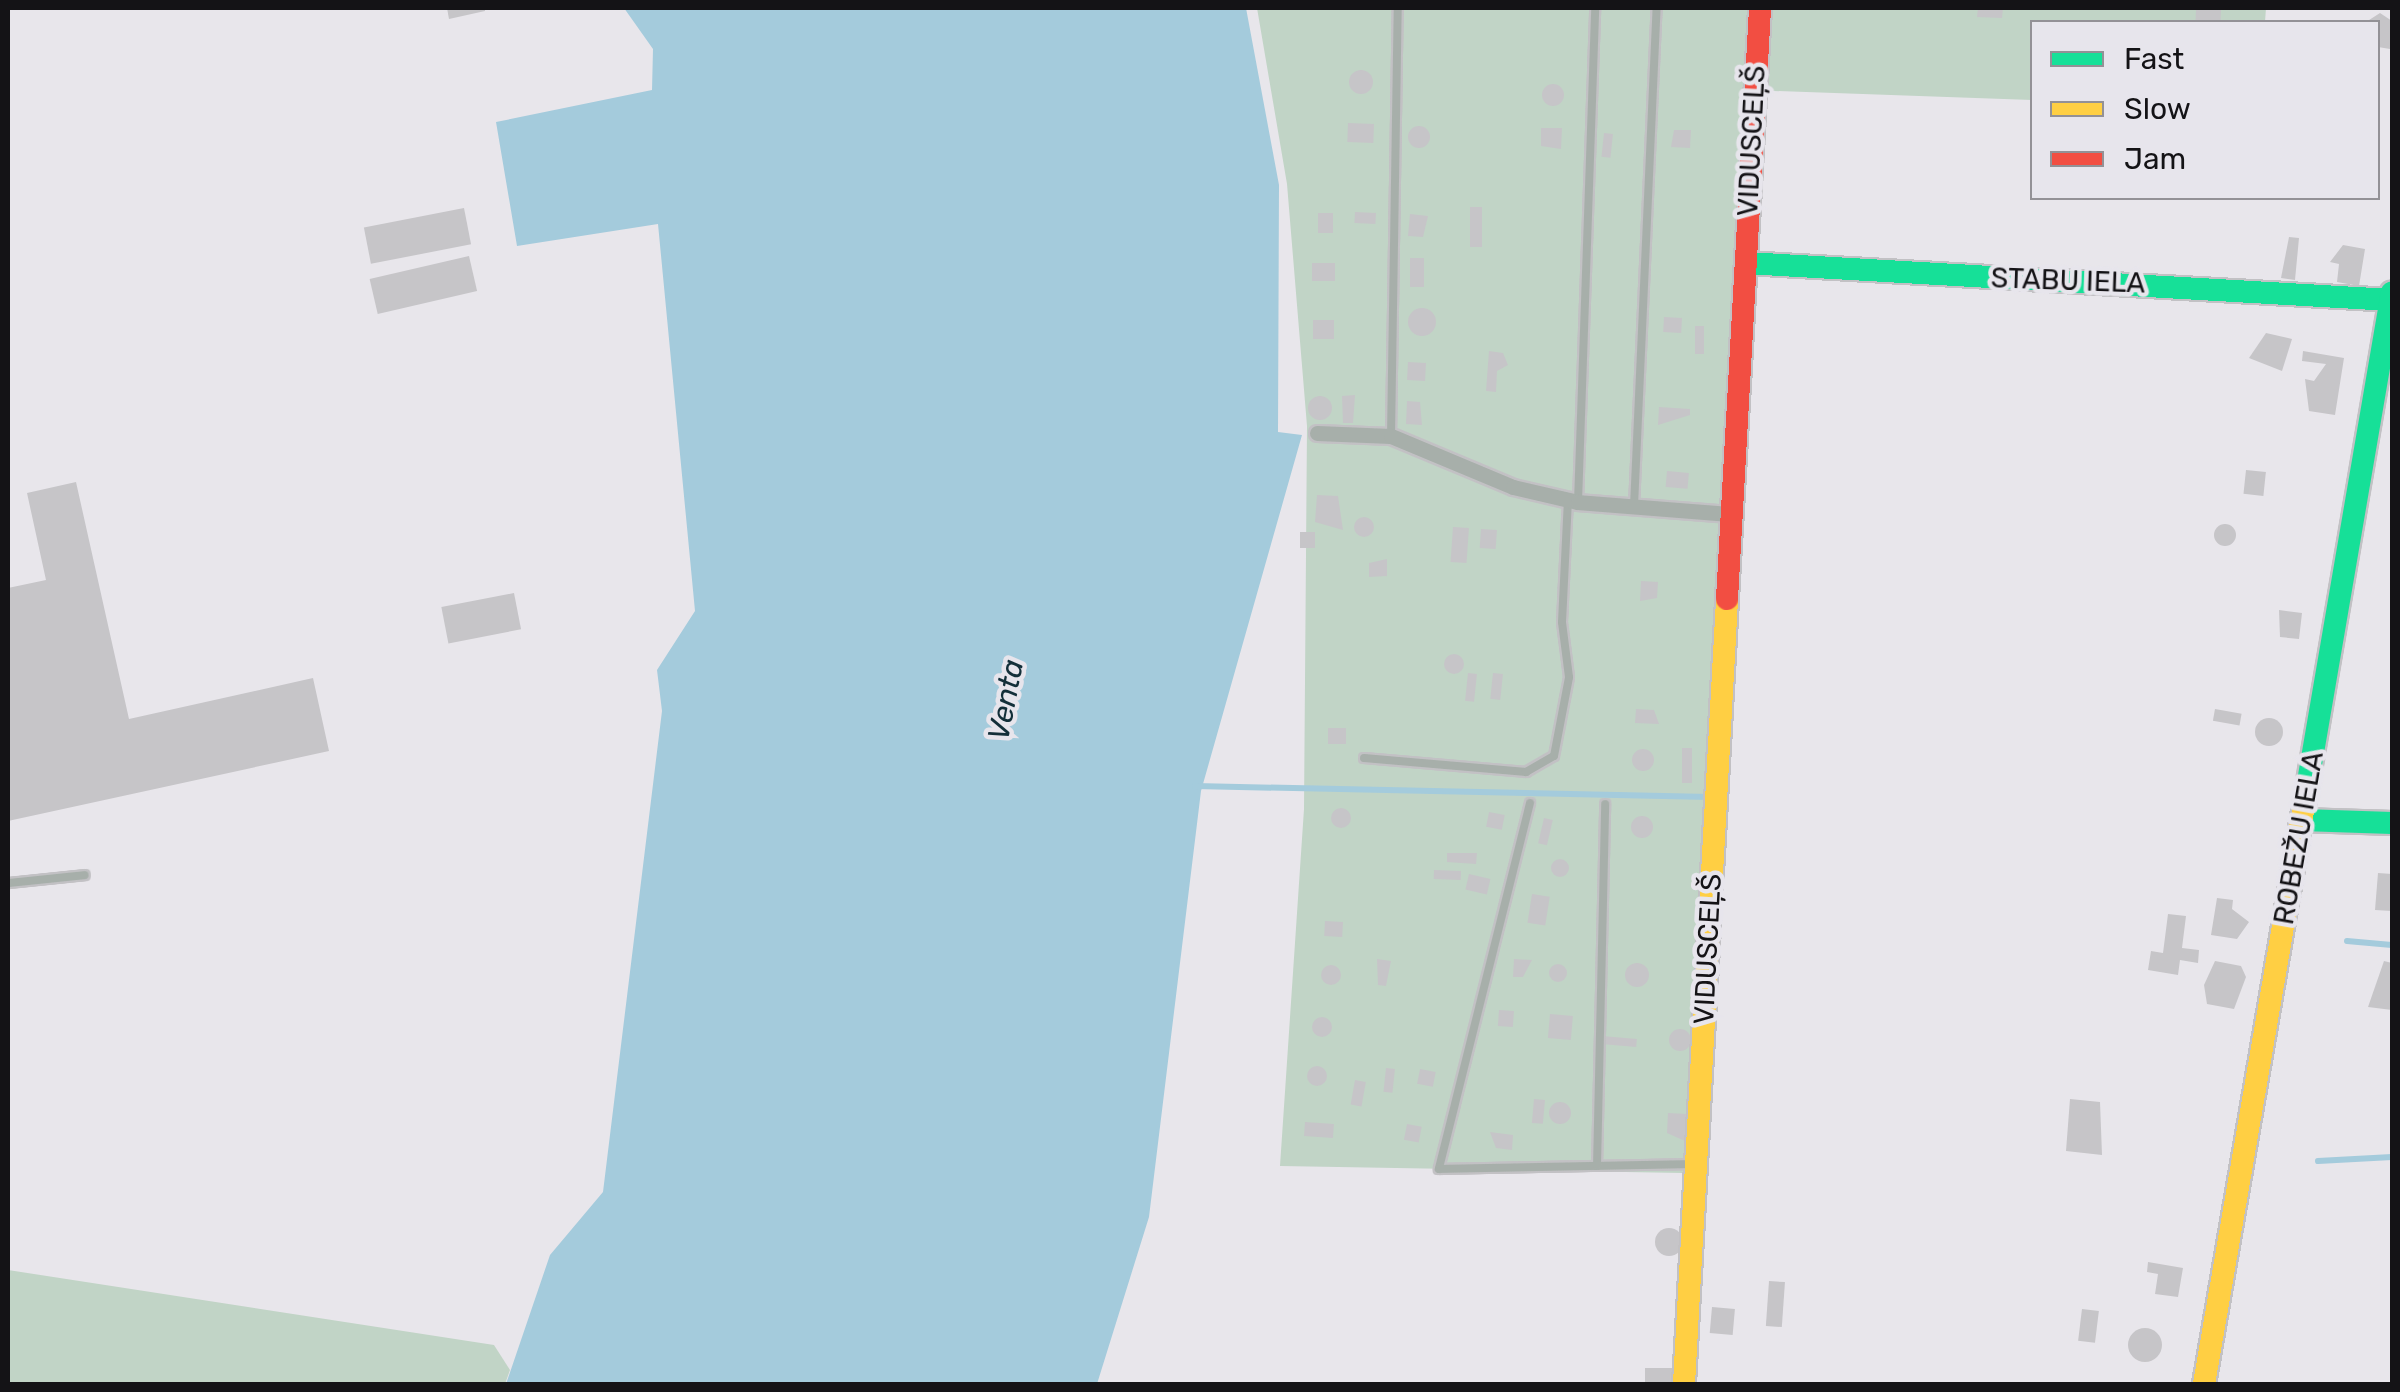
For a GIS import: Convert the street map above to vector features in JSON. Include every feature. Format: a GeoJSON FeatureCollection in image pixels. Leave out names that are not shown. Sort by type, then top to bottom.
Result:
{"type":"FeatureCollection","features":[{"type":"Feature","properties":{"kind":"street","name":"VIDUSCEĻŠ"},"geometry":{"type":"LineString","coordinates":[[1684,1384],[1760,8]]}},
{"type":"Feature","properties":{"kind":"street","name":"STABU IELA"},"geometry":{"type":"LineString","coordinates":[[1746,262],[2391,300]]}},
{"type":"Feature","properties":{"kind":"street","name":"ROBEŽU IELA"},"geometry":{"type":"LineString","coordinates":[[2204,1384],[2392,292]]}},
{"type":"Feature","properties":{"kind":"street"},"geometry":{"type":"LineString","coordinates":[[1317,433],[1391,436],[1513,487],[1573,501],[1732,514]]}},
{"type":"Feature","properties":{"kind":"street"},"geometry":{"type":"LineString","coordinates":[[2302,820],[2392,823]]}},
{"type":"Feature","properties":{"kind":"lane"},"geometry":{"type":"LineString","coordinates":[[1391,436],[1398,8]]}},
{"type":"Feature","properties":{"kind":"lane"},"geometry":{"type":"LineString","coordinates":[[1364,758],[1526,772],[1554,756],[1569,677],[1562,622],[1573,501],[1594,8]]}},
{"type":"Feature","properties":{"kind":"lane"},"geometry":{"type":"LineString","coordinates":[[1634,506],[1657,8]]}},
{"type":"Feature","properties":{"kind":"lane"},"geometry":{"type":"LineString","coordinates":[[1530,802],[1439,1169],[1696,1164]]}},
{"type":"Feature","properties":{"kind":"lane"},"geometry":{"type":"LineString","coordinates":[[1597,1166],[1606,804]]}},
{"type":"Feature","properties":{"kind":"lane"},"geometry":{"type":"LineString","coordinates":[[8,883],[85,874]]}},
{"type":"Feature","properties":{"kind":"green space"},"geometry":{"type":"Polygon","coordinates":[[[1257,8],[2266,8],[2265,20],[2030,20],[2030,100],[1748,90],[1683,1173],[1280,1166],[1304,809],[1307,426],[1287,184],[1257,8]]]}},
{"type":"Feature","properties":{"kind":"green space"},"geometry":{"type":"Polygon","coordinates":[[[8,1270],[494,1345],[510,1370],[505,1384],[8,1384],[8,1270]]]}},
{"type":"Feature","properties":{"kind":"water","name":"Venta"},"geometry":{"type":"Polygon","coordinates":[[[624,8],[1246,8],[1279,185],[1278,432],[1302,435],[1201,791],[1149,1217],[1097,1384],[506,1384],[550,1255],[603,1192],[662,711],[657,670],[695,611],[658,224],[517,246],[496,122],[652,90],[653,49],[624,8]]]}},
{"type":"Feature","properties":{"kind":"building"},"geometry":{"type":"Polygon","coordinates":[[[447,8],[485,8],[485,11],[449,19],[447,8]]]}},
{"type":"Feature","properties":{"kind":"building"},"geometry":{"type":"Polygon","coordinates":[[[1978,8],[2003,8],[2002,18],[1977,17],[1978,8]]]}},
{"type":"Feature","properties":{"kind":"building"},"geometry":{"type":"Polygon","coordinates":[[[2196,9],[2221,10],[2221,20],[2196,20],[2196,9]]]}},
{"type":"Feature","properties":{"kind":"building"},"geometry":{"type":"Polygon","coordinates":[[[2380,13],[2392,21],[2390,49],[2380,47],[2380,20],[2369,20],[2380,13]]]}},
{"type":"Feature","properties":{"kind":"building"},"geometry":{"type":"Polygon","coordinates":[[[1356,70],[1366,70],[1373,82],[1366,94],[1356,94],[1349,87],[1349,77],[1356,70]]]}},
{"type":"Feature","properties":{"kind":"building"},"geometry":{"type":"Polygon","coordinates":[[[1553,84],[1561,87],[1561,103],[1553,106],[1545,103],[1542,95],[1545,87],[1553,84]]]}},
{"type":"Feature","properties":{"kind":"building"},"geometry":{"type":"Polygon","coordinates":[[[1348,123],[1374,124],[1373,143],[1347,142],[1348,123]]]}},
{"type":"Feature","properties":{"kind":"building"},"geometry":{"type":"Polygon","coordinates":[[[1415,126],[1423,126],[1430,137],[1423,148],[1415,148],[1408,141],[1408,133],[1415,126]]]}},
{"type":"Feature","properties":{"kind":"building"},"geometry":{"type":"Polygon","coordinates":[[[1541,128],[1562,128],[1561,149],[1541,146],[1541,128]]]}},
{"type":"Feature","properties":{"kind":"building"},"geometry":{"type":"Polygon","coordinates":[[[1674,130],[1691,130],[1690,148],[1671,147],[1674,130]]]}},
{"type":"Feature","properties":{"kind":"building"},"geometry":{"type":"Polygon","coordinates":[[[1604,133],[1613,134],[1610,158],[1601,157],[1604,133]]]}},
{"type":"Feature","properties":{"kind":"building"},"geometry":{"type":"Polygon","coordinates":[[[1470,207],[1482,207],[1482,247],[1470,247],[1470,207]]]}},
{"type":"Feature","properties":{"kind":"building"},"geometry":{"type":"Polygon","coordinates":[[[464,208],[471,244],[371,264],[364,227],[464,208]]]}},
{"type":"Feature","properties":{"kind":"building"},"geometry":{"type":"Polygon","coordinates":[[[1355,212],[1376,213],[1375,224],[1354,223],[1355,212]]]}},
{"type":"Feature","properties":{"kind":"building"},"geometry":{"type":"Polygon","coordinates":[[[1318,213],[1333,213],[1333,233],[1318,233],[1318,213]]]}},
{"type":"Feature","properties":{"kind":"building"},"geometry":{"type":"Polygon","coordinates":[[[1410,214],[1428,216],[1423,237],[1408,236],[1410,214]]]}},
{"type":"Feature","properties":{"kind":"building"},"geometry":{"type":"Polygon","coordinates":[[[2289,237],[2299,238],[2295,280],[2281,278],[2289,237]]]}},
{"type":"Feature","properties":{"kind":"building"},"geometry":{"type":"Polygon","coordinates":[[[2343,245],[2365,249],[2359,286],[2337,282],[2339,264],[2330,262],[2343,245]]]}},
{"type":"Feature","properties":{"kind":"building"},"geometry":{"type":"Polygon","coordinates":[[[469,256],[477,291],[378,314],[370,279],[469,256]]]}},
{"type":"Feature","properties":{"kind":"building"},"geometry":{"type":"Polygon","coordinates":[[[1410,258],[1424,258],[1424,287],[1410,287],[1410,258]]]}},
{"type":"Feature","properties":{"kind":"building"},"geometry":{"type":"Polygon","coordinates":[[[1312,263],[1335,263],[1335,281],[1312,281],[1312,263]]]}},
{"type":"Feature","properties":{"kind":"building"},"geometry":{"type":"Polygon","coordinates":[[[1422,308],[1432,312],[1436,322],[1432,332],[1422,336],[1412,332],[1408,322],[1412,312],[1422,308]]]}},
{"type":"Feature","properties":{"kind":"building"},"geometry":{"type":"Polygon","coordinates":[[[1664,317],[1682,318],[1681,333],[1663,332],[1664,317]]]}},
{"type":"Feature","properties":{"kind":"building"},"geometry":{"type":"Polygon","coordinates":[[[1313,320],[1334,320],[1334,339],[1313,339],[1313,320]]]}},
{"type":"Feature","properties":{"kind":"building"},"geometry":{"type":"Polygon","coordinates":[[[1695,326],[1704,326],[1704,354],[1695,354],[1695,326]]]}},
{"type":"Feature","properties":{"kind":"building"},"geometry":{"type":"Polygon","coordinates":[[[2266,333],[2292,339],[2282,371],[2249,358],[2266,333]]]}},
{"type":"Feature","properties":{"kind":"building"},"geometry":{"type":"Polygon","coordinates":[[[1489,351],[1503,353],[1508,365],[1497,371],[1496,392],[1486,391],[1489,351]]]}},
{"type":"Feature","properties":{"kind":"building"},"geometry":{"type":"Polygon","coordinates":[[[2303,351],[2344,358],[2335,415],[2309,411],[2305,379],[2314,381],[2326,364],[2302,361],[2303,351]]]}},
{"type":"Feature","properties":{"kind":"building"},"geometry":{"type":"Polygon","coordinates":[[[1408,362],[1426,363],[1425,381],[1407,380],[1408,362]]]}},
{"type":"Feature","properties":{"kind":"building"},"geometry":{"type":"Polygon","coordinates":[[[1355,395],[1353,423],[1343,423],[1342,396],[1355,395]]]}},
{"type":"Feature","properties":{"kind":"building"},"geometry":{"type":"Polygon","coordinates":[[[1320,396],[1332,408],[1320,420],[1308,408],[1320,396]]]}},
{"type":"Feature","properties":{"kind":"building"},"geometry":{"type":"Polygon","coordinates":[[[1407,401],[1420,402],[1422,425],[1406,424],[1407,401]]]}},
{"type":"Feature","properties":{"kind":"building"},"geometry":{"type":"Polygon","coordinates":[[[1659,407],[1690,409],[1690,415],[1658,425],[1659,407]]]}},
{"type":"Feature","properties":{"kind":"building"},"geometry":{"type":"Polygon","coordinates":[[[2246,470],[2266,472],[2263,496],[2243,494],[2246,470]]]}},
{"type":"Feature","properties":{"kind":"building"},"geometry":{"type":"Polygon","coordinates":[[[1667,471],[1689,473],[1688,489],[1666,487],[1667,471]]]}},
{"type":"Feature","properties":{"kind":"building"},"geometry":{"type":"Polygon","coordinates":[[[76,482],[129,719],[313,678],[329,751],[8,821],[8,588],[46,580],[27,493],[76,482]]]}},
{"type":"Feature","properties":{"kind":"building"},"geometry":{"type":"Polygon","coordinates":[[[1317,495],[1338,496],[1343,530],[1315,522],[1317,495]]]}},
{"type":"Feature","properties":{"kind":"building"},"geometry":{"type":"Polygon","coordinates":[[[1360,517],[1368,517],[1374,527],[1368,537],[1360,537],[1354,531],[1354,523],[1360,517]]]}},
{"type":"Feature","properties":{"kind":"building"},"geometry":{"type":"Polygon","coordinates":[[[2225,524],[2233,527],[2233,543],[2225,546],[2217,543],[2214,535],[2217,527],[2225,524]]]}},
{"type":"Feature","properties":{"kind":"building"},"geometry":{"type":"Polygon","coordinates":[[[1453,527],[1469,528],[1467,563],[1451,562],[1453,527]]]}},
{"type":"Feature","properties":{"kind":"building"},"geometry":{"type":"Polygon","coordinates":[[[1481,529],[1497,530],[1496,549],[1480,548],[1481,529]]]}},
{"type":"Feature","properties":{"kind":"building"},"geometry":{"type":"Polygon","coordinates":[[[1300,532],[1315,532],[1315,548],[1300,548],[1300,532]]]}},
{"type":"Feature","properties":{"kind":"building"},"geometry":{"type":"Polygon","coordinates":[[[1387,559],[1387,576],[1369,577],[1369,563],[1387,559]]]}},
{"type":"Feature","properties":{"kind":"building"},"geometry":{"type":"Polygon","coordinates":[[[1641,581],[1658,582],[1657,598],[1640,601],[1641,581]]]}},
{"type":"Feature","properties":{"kind":"building"},"geometry":{"type":"Polygon","coordinates":[[[514,593],[521,629],[448,643],[441,607],[514,593]]]}},
{"type":"Feature","properties":{"kind":"building"},"geometry":{"type":"Polygon","coordinates":[[[2279,610],[2302,613],[2299,639],[2280,637],[2279,610]]]}},
{"type":"Feature","properties":{"kind":"building"},"geometry":{"type":"Polygon","coordinates":[[[1454,654],[1464,664],[1454,674],[1444,664],[1454,654]]]}},
{"type":"Feature","properties":{"kind":"building"},"geometry":{"type":"Polygon","coordinates":[[[1468,673],[1477,674],[1474,702],[1465,701],[1468,673]]]}},
{"type":"Feature","properties":{"kind":"building"},"geometry":{"type":"Polygon","coordinates":[[[1493,673],[1503,674],[1500,700],[1490,699],[1493,673]]]}},
{"type":"Feature","properties":{"kind":"building"},"geometry":{"type":"Polygon","coordinates":[[[1636,709],[1654,710],[1659,724],[1635,723],[1636,709]]]}},
{"type":"Feature","properties":{"kind":"building"},"geometry":{"type":"Polygon","coordinates":[[[2215,709],[2242,714],[2240,726],[2213,721],[2215,709]]]}},
{"type":"Feature","properties":{"kind":"building"},"geometry":{"type":"Polygon","coordinates":[[[2269,718],[2279,722],[2283,732],[2279,742],[2269,746],[2259,742],[2255,732],[2259,722],[2269,718]]]}},
{"type":"Feature","properties":{"kind":"building"},"geometry":{"type":"Polygon","coordinates":[[[1328,728],[1346,728],[1346,744],[1328,744],[1328,728]]]}},
{"type":"Feature","properties":{"kind":"building"},"geometry":{"type":"Polygon","coordinates":[[[1682,748],[1692,748],[1692,783],[1682,783],[1682,748]]]}},
{"type":"Feature","properties":{"kind":"building"},"geometry":{"type":"Polygon","coordinates":[[[1643,749],[1651,752],[1651,768],[1643,771],[1635,768],[1632,760],[1635,752],[1643,749]]]}},
{"type":"Feature","properties":{"kind":"building"},"geometry":{"type":"Polygon","coordinates":[[[1337,808],[1345,808],[1351,818],[1345,828],[1337,828],[1331,822],[1331,814],[1337,808]]]}},
{"type":"Feature","properties":{"kind":"building"},"geometry":{"type":"Polygon","coordinates":[[[1489,812],[1505,815],[1502,830],[1486,827],[1489,812]]]}},
{"type":"Feature","properties":{"kind":"building"},"geometry":{"type":"Polygon","coordinates":[[[1638,816],[1646,816],[1653,827],[1646,838],[1638,838],[1631,831],[1631,823],[1638,816]]]}},
{"type":"Feature","properties":{"kind":"building"},"geometry":{"type":"Polygon","coordinates":[[[1544,818],[1553,820],[1547,845],[1538,843],[1544,818]]]}},
{"type":"Feature","properties":{"kind":"building"},"geometry":{"type":"Polygon","coordinates":[[[1447,853],[1477,853],[1476,864],[1447,862],[1447,853]]]}},
{"type":"Feature","properties":{"kind":"building"},"geometry":{"type":"Polygon","coordinates":[[[1560,859],[1567,861],[1567,875],[1560,877],[1553,875],[1551,868],[1553,861],[1560,859]]]}},
{"type":"Feature","properties":{"kind":"building"},"geometry":{"type":"Polygon","coordinates":[[[1434,870],[1461,871],[1461,880],[1434,879],[1434,870]]]}},
{"type":"Feature","properties":{"kind":"building"},"geometry":{"type":"Polygon","coordinates":[[[2378,873],[2392,874],[2392,911],[2375,910],[2378,873]]]}},
{"type":"Feature","properties":{"kind":"building"},"geometry":{"type":"Polygon","coordinates":[[[1469,874],[1490,879],[1487,895],[1465,890],[1469,874]]]}},
{"type":"Feature","properties":{"kind":"building"},"geometry":{"type":"Polygon","coordinates":[[[1532,894],[1550,897],[1545,925],[1527,923],[1532,894]]]}},
{"type":"Feature","properties":{"kind":"building"},"geometry":{"type":"Polygon","coordinates":[[[2217,898],[2233,900],[2232,909],[2249,922],[2237,939],[2211,935],[2217,898]]]}},
{"type":"Feature","properties":{"kind":"building"},"geometry":{"type":"Polygon","coordinates":[[[2168,914],[2186,916],[2182,948],[2199,950],[2198,963],[2180,960],[2178,975],[2148,970],[2151,951],[2163,953],[2168,914]]]}},
{"type":"Feature","properties":{"kind":"building"},"geometry":{"type":"Polygon","coordinates":[[[1325,921],[1343,922],[1342,937],[1324,936],[1325,921]]]}},
{"type":"Feature","properties":{"kind":"building"},"geometry":{"type":"Polygon","coordinates":[[[1377,959],[1391,961],[1386,986],[1378,985],[1377,959]]]}},
{"type":"Feature","properties":{"kind":"building"},"geometry":{"type":"Polygon","coordinates":[[[1514,959],[1532,960],[1523,977],[1513,977],[1514,959]]]}},
{"type":"Feature","properties":{"kind":"building"},"geometry":{"type":"Polygon","coordinates":[[[2215,961],[2241,966],[2246,977],[2234,1009],[2207,1004],[2204,985],[2215,961]]]}},
{"type":"Feature","properties":{"kind":"building"},"geometry":{"type":"Polygon","coordinates":[[[2384,961],[2392,963],[2392,1010],[2368,1007],[2384,961]]]}},
{"type":"Feature","properties":{"kind":"building"},"geometry":{"type":"Polygon","coordinates":[[[1637,963],[1649,975],[1637,987],[1625,975],[1637,963]]]}},
{"type":"Feature","properties":{"kind":"building"},"geometry":{"type":"Polygon","coordinates":[[[1558,964],[1567,973],[1558,982],[1549,973],[1558,964]]]}},
{"type":"Feature","properties":{"kind":"building"},"geometry":{"type":"Polygon","coordinates":[[[1331,965],[1341,975],[1331,985],[1321,975],[1331,965]]]}},
{"type":"Feature","properties":{"kind":"building"},"geometry":{"type":"Polygon","coordinates":[[[1499,1010],[1514,1011],[1513,1027],[1498,1026],[1499,1010]]]}},
{"type":"Feature","properties":{"kind":"building"},"geometry":{"type":"Polygon","coordinates":[[[1550,1014],[1573,1016],[1571,1040],[1548,1038],[1550,1014]]]}},
{"type":"Feature","properties":{"kind":"building"},"geometry":{"type":"Polygon","coordinates":[[[1322,1017],[1332,1027],[1322,1037],[1312,1027],[1322,1017]]]}},
{"type":"Feature","properties":{"kind":"building"},"geometry":{"type":"Polygon","coordinates":[[[1680,1029],[1688,1032],[1688,1048],[1680,1051],[1672,1048],[1669,1040],[1672,1032],[1680,1029]]]}},
{"type":"Feature","properties":{"kind":"building"},"geometry":{"type":"Polygon","coordinates":[[[1602,1036],[1637,1039],[1636,1047],[1601,1044],[1602,1036]]]}},
{"type":"Feature","properties":{"kind":"building"},"geometry":{"type":"Polygon","coordinates":[[[1317,1066],[1327,1076],[1317,1086],[1307,1076],[1317,1066]]]}},
{"type":"Feature","properties":{"kind":"building"},"geometry":{"type":"Polygon","coordinates":[[[1386,1068],[1395,1069],[1392,1093],[1383,1092],[1386,1068]]]}},
{"type":"Feature","properties":{"kind":"building"},"geometry":{"type":"Polygon","coordinates":[[[1420,1069],[1436,1072],[1433,1087],[1417,1084],[1420,1069]]]}},
{"type":"Feature","properties":{"kind":"building"},"geometry":{"type":"Polygon","coordinates":[[[1355,1080],[1366,1082],[1361,1107],[1351,1105],[1355,1080]]]}},
{"type":"Feature","properties":{"kind":"building"},"geometry":{"type":"Polygon","coordinates":[[[1534,1099],[1545,1100],[1543,1124],[1532,1123],[1534,1099]]]}},
{"type":"Feature","properties":{"kind":"building"},"geometry":{"type":"Polygon","coordinates":[[[2070,1099],[2100,1102],[2102,1155],[2066,1151],[2070,1099]]]}},
{"type":"Feature","properties":{"kind":"building"},"geometry":{"type":"Polygon","coordinates":[[[1560,1102],[1568,1105],[1568,1121],[1560,1124],[1552,1121],[1549,1113],[1552,1105],[1560,1102]]]}},
{"type":"Feature","properties":{"kind":"building"},"geometry":{"type":"Polygon","coordinates":[[[1668,1113],[1687,1114],[1685,1141],[1667,1133],[1668,1113]]]}},
{"type":"Feature","properties":{"kind":"building"},"geometry":{"type":"Polygon","coordinates":[[[1305,1122],[1334,1124],[1333,1138],[1304,1136],[1305,1122]]]}},
{"type":"Feature","properties":{"kind":"building"},"geometry":{"type":"Polygon","coordinates":[[[1407,1124],[1422,1127],[1419,1143],[1404,1140],[1407,1124]]]}},
{"type":"Feature","properties":{"kind":"building"},"geometry":{"type":"Polygon","coordinates":[[[1490,1132],[1513,1135],[1512,1150],[1496,1148],[1490,1132]]]}},
{"type":"Feature","properties":{"kind":"building"},"geometry":{"type":"Polygon","coordinates":[[[1669,1228],[1679,1232],[1683,1242],[1679,1252],[1669,1256],[1659,1252],[1655,1242],[1659,1232],[1669,1228]]]}},
{"type":"Feature","properties":{"kind":"building"},"geometry":{"type":"Polygon","coordinates":[[[2148,1262],[2183,1268],[2178,1297],[2155,1294],[2158,1274],[2147,1272],[2148,1262]]]}},
{"type":"Feature","properties":{"kind":"building"},"geometry":{"type":"Polygon","coordinates":[[[1769,1281],[1785,1282],[1782,1327],[1766,1326],[1769,1281]]]}},
{"type":"Feature","properties":{"kind":"building"},"geometry":{"type":"Polygon","coordinates":[[[1712,1307],[1735,1309],[1733,1335],[1710,1333],[1712,1307]]]}},
{"type":"Feature","properties":{"kind":"building"},"geometry":{"type":"Polygon","coordinates":[[[2082,1309],[2099,1311],[2095,1343],[2078,1341],[2082,1309]]]}},
{"type":"Feature","properties":{"kind":"building"},"geometry":{"type":"Polygon","coordinates":[[[2145,1328],[2157,1333],[2162,1345],[2157,1357],[2145,1362],[2133,1357],[2128,1345],[2133,1333],[2145,1328]]]}},
{"type":"Feature","properties":{"kind":"building"},"geometry":{"type":"Polygon","coordinates":[[[1645,1368],[1682,1368],[1682,1384],[1645,1384],[1645,1368]]]}},
{"type":"Feature","properties":{"kind":"waterway"},"geometry":{"type":"LineString","coordinates":[[1195,786],[1710,797]]}},
{"type":"Feature","properties":{"kind":"waterway"},"geometry":{"type":"LineString","coordinates":[[2347,941],[2392,945]]}},
{"type":"Feature","properties":{"kind":"waterway"},"geometry":{"type":"LineString","coordinates":[[2318,1161],[2392,1157]]}},
{"type":"Feature","properties":{"kind":"traffic: fast"},"geometry":{"type":"LineString","coordinates":[[1746,263],[2391,300]]}},
{"type":"Feature","properties":{"kind":"traffic: fast"},"geometry":{"type":"LineString","coordinates":[[2304,805],[2392,292]]}},
{"type":"Feature","properties":{"kind":"traffic: fast"},"geometry":{"type":"LineString","coordinates":[[2302,820],[2392,823]]}},
{"type":"Feature","properties":{"kind":"traffic: slow"},"geometry":{"type":"LineString","coordinates":[[1684,1384],[1727,599]]}},
{"type":"Feature","properties":{"kind":"traffic: slow"},"geometry":{"type":"LineString","coordinates":[[2204,1384],[2304,805]]}},
{"type":"Feature","properties":{"kind":"traffic: jam"},"geometry":{"type":"LineString","coordinates":[[1727,599],[1760,8]]}}]}
